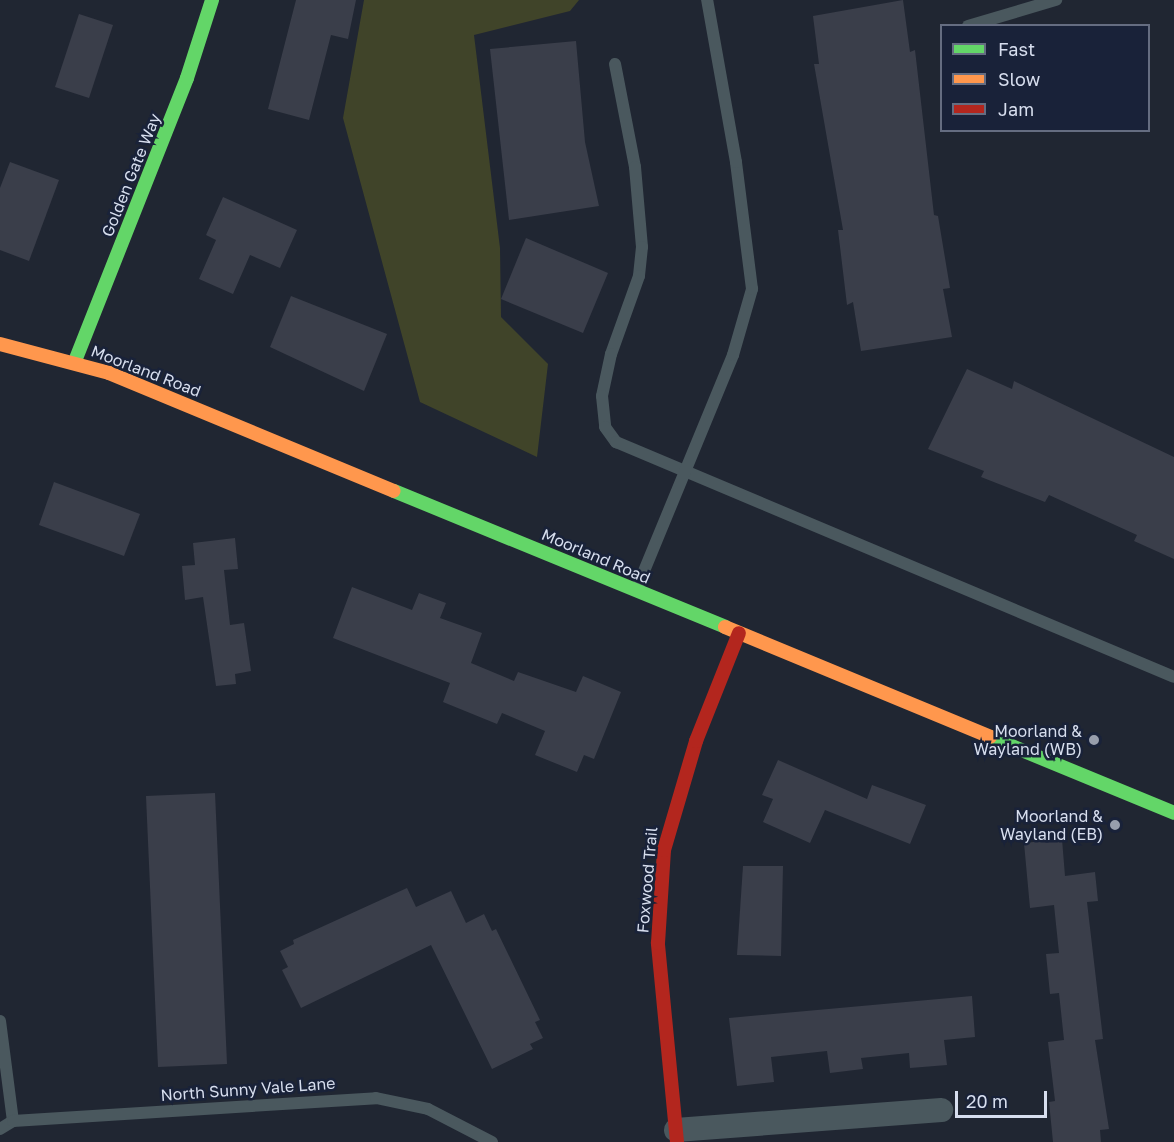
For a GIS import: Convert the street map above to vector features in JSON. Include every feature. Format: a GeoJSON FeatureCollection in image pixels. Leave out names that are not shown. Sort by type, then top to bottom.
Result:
{"type":"FeatureCollection","features":[{"type":"Feature","properties":{"kind":"street","name":"Golden Gate Way"},"geometry":{"type":"LineString","coordinates":[[75,361],[187,78],[212,0]]}},
{"type":"Feature","properties":{"kind":"street","name":"Moorland Road"},"geometry":{"type":"LineString","coordinates":[[0,345],[75,361],[1174,813]]}},
{"type":"Feature","properties":{"kind":"street","name":"Foxwood Trail"},"geometry":{"type":"LineString","coordinates":[[676,1136],[658,943],[664,850],[696,741],[738,633]]}},
{"type":"Feature","properties":{"kind":"street"},"geometry":{"type":"LineString","coordinates":[[676,1136],[941,1110]]}},
{"type":"Feature","properties":{"kind":"lane"},"geometry":{"type":"LineString","coordinates":[[636,591],[688,470],[733,355],[752,289],[736,162],[707,0]]}},
{"type":"Feature","properties":{"kind":"lane"},"geometry":{"type":"LineString","coordinates":[[975,24],[1056,0]]}},
{"type":"Feature","properties":{"kind":"lane"},"geometry":{"type":"LineString","coordinates":[[615,64],[635,167],[642,247],[639,276],[611,354],[602,396],[605,427],[616,442],[634,454],[688,470],[1174,677]]}},
{"type":"Feature","properties":{"kind":"lane"},"geometry":{"type":"LineString","coordinates":[[0,1021],[14,1121]]}},
{"type":"Feature","properties":{"kind":"lane","name":"North Sunny Vale Lane"},"geometry":{"type":"LineString","coordinates":[[0,1129],[14,1121],[376,1098],[428,1109],[492,1142]]}},
{"type":"Feature","properties":{"kind":"green space"},"geometry":{"type":"Polygon","coordinates":[[[364,0],[579,0],[570,11],[474,35],[500,248],[501,317],[548,364],[537,457],[420,402],[343,118],[364,0]]]}},
{"type":"Feature","properties":{"kind":"building"},"geometry":{"type":"Polygon","coordinates":[[[296,0],[356,0],[348,39],[331,35],[309,120],[268,109],[296,0]]]}},
{"type":"Feature","properties":{"kind":"building"},"geometry":{"type":"Polygon","coordinates":[[[903,0],[910,52],[915,50],[934,215],[938,216],[950,288],[943,289],[952,337],[861,351],[853,302],[847,305],[838,230],[843,230],[814,64],[819,64],[813,16],[903,0]]]}},
{"type":"Feature","properties":{"kind":"building"},"geometry":{"type":"Polygon","coordinates":[[[79,14],[113,25],[89,98],[55,87],[79,14]]]}},
{"type":"Feature","properties":{"kind":"building"},"geometry":{"type":"Polygon","coordinates":[[[576,41],[585,142],[599,206],[509,220],[490,49],[576,41]]]}},
{"type":"Feature","properties":{"kind":"building"},"geometry":{"type":"Polygon","coordinates":[[[10,162],[59,180],[29,261],[0,250],[0,188],[10,162]]]}},
{"type":"Feature","properties":{"kind":"building"},"geometry":{"type":"Polygon","coordinates":[[[223,197],[297,230],[280,268],[250,255],[233,294],[199,279],[216,240],[206,235],[223,197]]]}},
{"type":"Feature","properties":{"kind":"building"},"geometry":{"type":"Polygon","coordinates":[[[526,238],[608,273],[583,333],[501,299],[526,238]]]}},
{"type":"Feature","properties":{"kind":"building"},"geometry":{"type":"Polygon","coordinates":[[[291,296],[387,334],[364,391],[270,347],[291,296]]]}},
{"type":"Feature","properties":{"kind":"building"},"geometry":{"type":"Polygon","coordinates":[[[967,369],[1012,389],[1014,381],[1174,457],[1174,559],[1134,541],[1137,535],[1049,495],[1045,502],[981,477],[984,471],[928,449],[967,369]]]}},
{"type":"Feature","properties":{"kind":"building"},"geometry":{"type":"Polygon","coordinates":[[[54,482],[140,514],[124,556],[39,525],[54,482]]]}},
{"type":"Feature","properties":{"kind":"building"},"geometry":{"type":"Polygon","coordinates":[[[235,538],[238,569],[224,570],[230,625],[244,623],[251,671],[235,674],[236,684],[216,686],[203,597],[185,600],[182,566],[195,565],[193,543],[235,538]]]}},
{"type":"Feature","properties":{"kind":"building"},"geometry":{"type":"Polygon","coordinates":[[[352,587],[412,610],[419,593],[446,603],[440,618],[482,633],[471,663],[514,681],[518,672],[576,692],[583,676],[621,692],[594,759],[584,755],[577,772],[535,755],[545,731],[502,713],[497,724],[443,702],[450,683],[333,638],[352,587]]]}},
{"type":"Feature","properties":{"kind":"building"},"geometry":{"type":"Polygon","coordinates":[[[778,760],[867,799],[872,785],[926,805],[910,844],[825,810],[810,843],[763,822],[773,799],[762,795],[778,760]]]}},
{"type":"Feature","properties":{"kind":"building"},"geometry":{"type":"Polygon","coordinates":[[[215,793],[227,1064],[158,1067],[146,796],[215,793]]]}},
{"type":"Feature","properties":{"kind":"building"},"geometry":{"type":"Polygon","coordinates":[[[1062,839],[1065,876],[1095,872],[1098,901],[1087,902],[1103,1039],[1095,1040],[1109,1129],[1100,1130],[1101,1142],[1053,1142],[1049,1102],[1055,1101],[1048,1042],[1064,1040],[1059,993],[1050,994],[1046,954],[1059,953],[1054,905],[1030,908],[1024,843],[1062,839]]]}},
{"type":"Feature","properties":{"kind":"building"},"geometry":{"type":"Polygon","coordinates":[[[743,866],[783,866],[781,956],[737,955],[743,866]]]}},
{"type":"Feature","properties":{"kind":"building"},"geometry":{"type":"Polygon","coordinates":[[[407,888],[416,907],[451,891],[466,923],[484,914],[492,931],[496,929],[540,1020],[535,1022],[543,1038],[530,1044],[533,1049],[492,1069],[431,945],[301,1008],[282,970],[288,967],[280,951],[294,944],[293,940],[407,888]]]}},
{"type":"Feature","properties":{"kind":"building"},"geometry":{"type":"Polygon","coordinates":[[[972,996],[975,1037],[944,1040],[947,1065],[910,1068],[909,1053],[861,1058],[863,1069],[830,1073],[827,1051],[771,1057],[774,1082],[737,1086],[729,1018],[972,996]]]}},
{"type":"Feature","properties":{"kind":"traffic: fast"},"geometry":{"type":"LineString","coordinates":[[75,361],[187,78],[212,0]]}},
{"type":"Feature","properties":{"kind":"traffic: fast"},"geometry":{"type":"LineString","coordinates":[[394,491],[725,627]]}},
{"type":"Feature","properties":{"kind":"traffic: fast"},"geometry":{"type":"LineString","coordinates":[[990,737],[1174,813]]}},
{"type":"Feature","properties":{"kind":"traffic: slow"},"geometry":{"type":"LineString","coordinates":[[0,344],[109,373],[394,491]]}},
{"type":"Feature","properties":{"kind":"traffic: slow"},"geometry":{"type":"LineString","coordinates":[[725,627],[990,737]]}},
{"type":"Feature","properties":{"kind":"traffic: jam"},"geometry":{"type":"LineString","coordinates":[[677,1142],[658,943],[664,850],[696,741],[739,633]]}},
{"type":"Feature","properties":{"kind":"place","name":"Moorland & Wayland (WB)"},"geometry":{"type":"Point","coordinates":[1094,740]}},
{"type":"Feature","properties":{"kind":"place","name":"Moorland & Wayland (EB)"},"geometry":{"type":"Point","coordinates":[1115,825]}}]}
